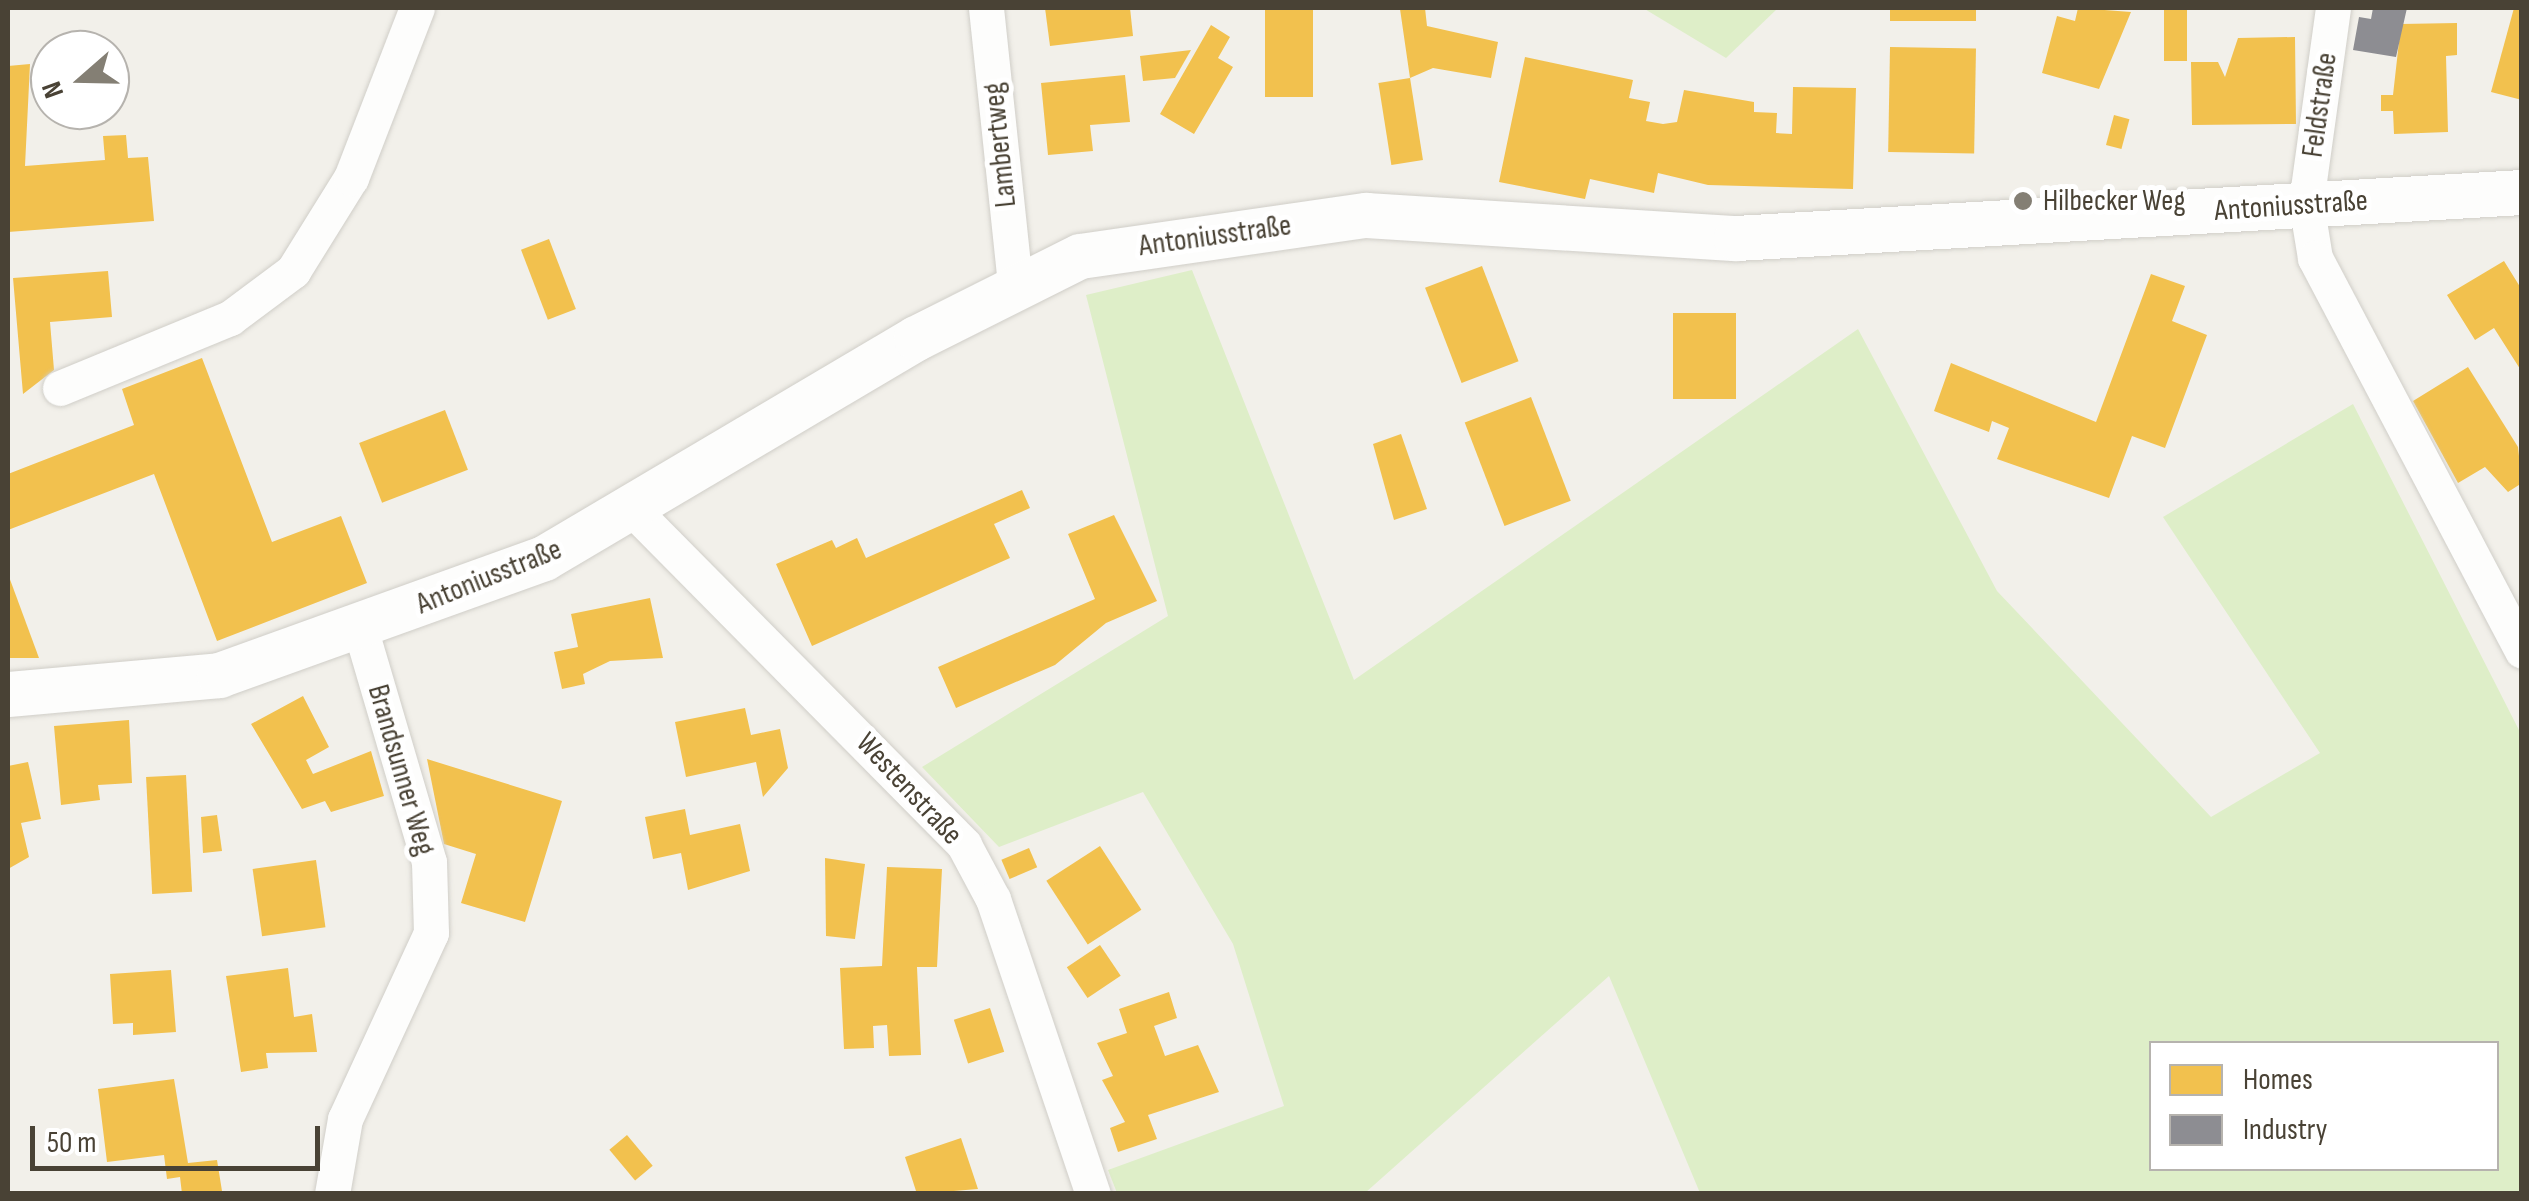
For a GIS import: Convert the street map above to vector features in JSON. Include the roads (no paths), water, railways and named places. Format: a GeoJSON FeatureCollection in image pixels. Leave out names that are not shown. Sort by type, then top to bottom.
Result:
{"type":"FeatureCollection","features":[{"type":"Feature","properties":{"kind":"street"},"geometry":{"type":"LineString","coordinates":[[60,388],[230,318],[294,271],[351,178],[417,8]]}},
{"type":"Feature","properties":{"kind":"street","name":"Lambertweg"},"geometry":{"type":"LineString","coordinates":[[986,8],[1015,283]]}},
{"type":"Feature","properties":{"kind":"street","name":"Feldstraße"},"geometry":{"type":"LineString","coordinates":[[2306,203],[2333,8]]}},
{"type":"Feature","properties":{"kind":"street","name":"Antoniusstraße"},"geometry":{"type":"LineString","coordinates":[[8,694],[155,687],[360,628],[544,558],[635,512],[726,448],[1015,283],[1080,256],[1366,215],[1736,238],[2522,192]]}},
{"type":"Feature","properties":{"kind":"street"},"geometry":{"type":"LineString","coordinates":[[2306,203],[2315,258],[2522,652]]}},
{"type":"Feature","properties":{"kind":"street","name":"Westenstraße"},"geometry":{"type":"LineString","coordinates":[[635,512],[964,845],[992,898],[1093,1194]]}},
{"type":"Feature","properties":{"kind":"street","name":"Brandsunner Weg"},"geometry":{"type":"LineString","coordinates":[[332,1194],[344,1118],[431,933],[429,862],[360,628]]}},
{"type":"Feature","properties":{"kind":"place","name":"Hilbecker Weg"},"geometry":{"type":"Point","coordinates":[2023,201]}}]}
